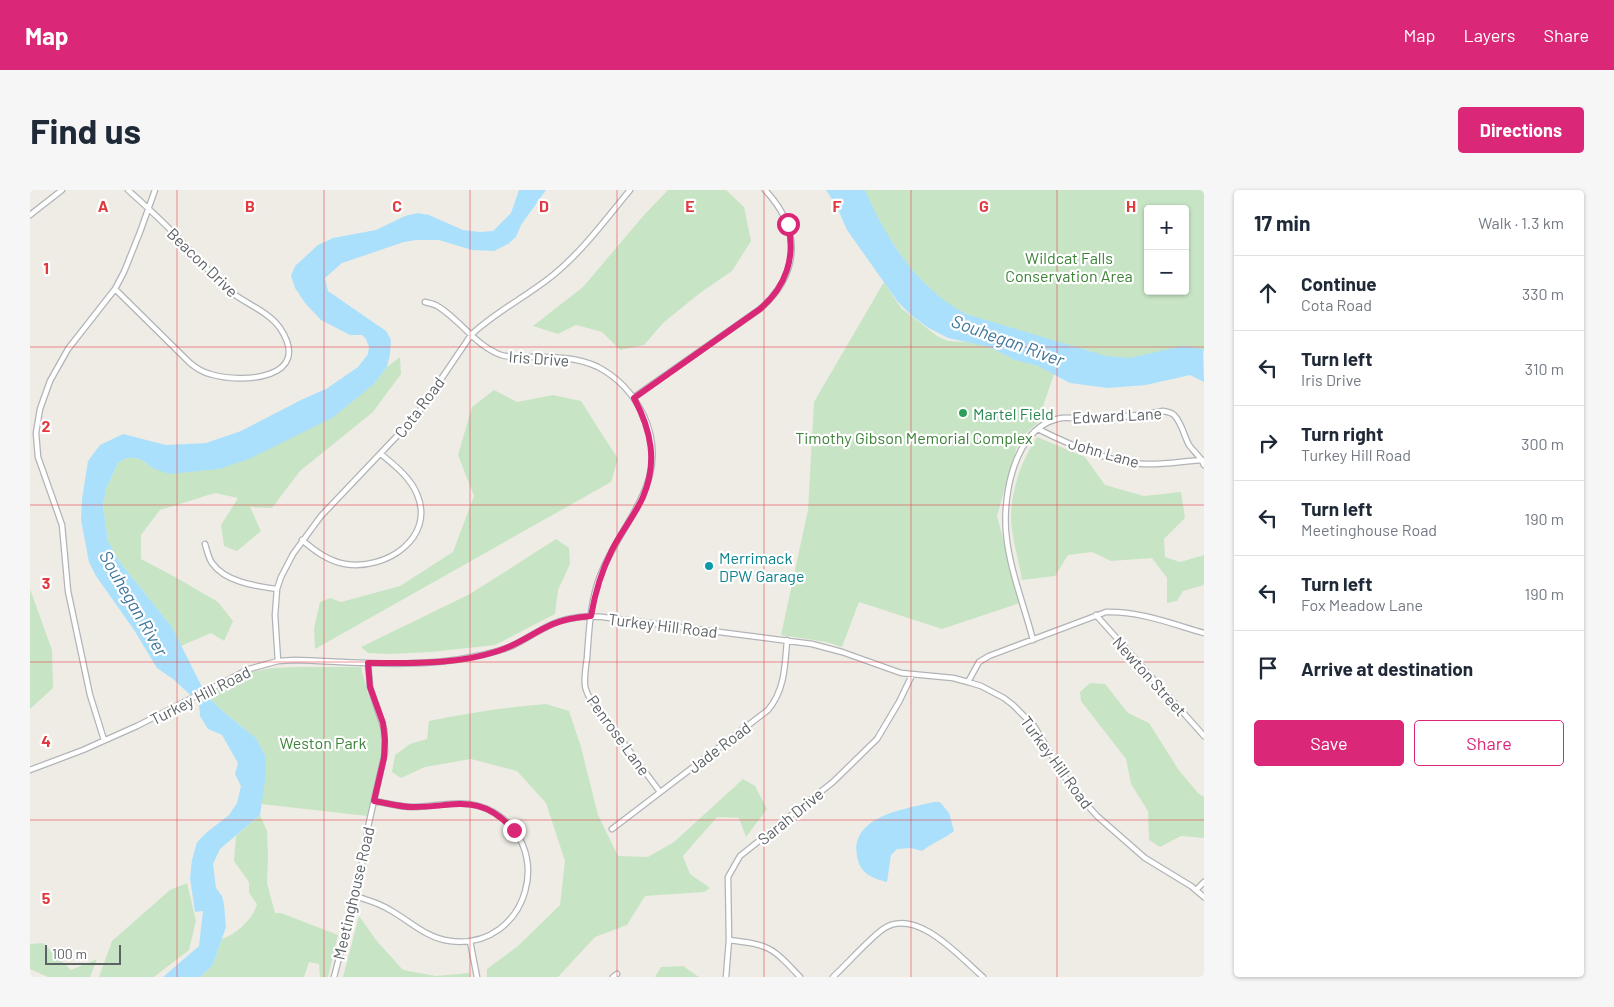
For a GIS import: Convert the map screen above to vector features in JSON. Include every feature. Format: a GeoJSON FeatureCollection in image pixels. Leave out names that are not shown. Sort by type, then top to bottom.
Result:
{"type":"FeatureCollection","features":[{"type":"Feature","properties":{"kind":"street"},"geometry":{"type":"LineString","coordinates":[[31,213],[62,190]]}},
{"type":"Feature","properties":{"kind":"street","name":"Beacon Drive"},"geometry":{"type":"LineString","coordinates":[[116,290],[190,363],[204,372],[222,377],[257,378],[274,373],[286,361],[287,343],[275,322],[230,291],[128,190]]}},
{"type":"Feature","properties":{"kind":"street"},"geometry":{"type":"LineString","coordinates":[[104,740],[90,695],[68,591],[62,525],[38,457],[36,433],[43,398],[58,365],[78,335],[116,290],[128,264],[155,190]]}},
{"type":"Feature","properties":{"kind":"street","name":"Cota Road"},"geometry":{"type":"LineString","coordinates":[[278,661],[275,615],[277,589],[287,564],[302,540],[321,516],[416,416],[471,335],[482,324],[528,294],[564,267],[630,190]]}},
{"type":"Feature","properties":{"kind":"street"},"geometry":{"type":"LineString","coordinates":[[634,398],[760,309],[778,291],[789,267],[791,241],[780,207],[765,190]]}},
{"type":"Feature","properties":{"kind":"street","name":"Iris Drive"},"geometry":{"type":"LineString","coordinates":[[425,302],[438,305],[471,335],[491,350],[503,356],[563,358],[587,363],[598,367],[617,380],[634,398],[646,421],[649,433],[652,457],[651,469],[643,497],[612,550],[599,577],[591,616]]}},
{"type":"Feature","properties":{"kind":"street","name":"Edward Lane"},"geometry":{"type":"LineString","coordinates":[[1038,429],[1048,422],[1061,418],[1100,419],[1163,411],[1170,412],[1176,416],[1188,443],[1203,461]]}},
{"type":"Feature","properties":{"kind":"street"},"geometry":{"type":"LineString","coordinates":[[1033,640],[1011,558],[1006,522],[1008,493],[1016,463],[1024,443],[1038,429]]}},
{"type":"Feature","properties":{"kind":"street","name":"John Lane"},"geometry":{"type":"LineString","coordinates":[[1038,429],[1076,446],[1132,463],[1155,464],[1203,461]]}},
{"type":"Feature","properties":{"kind":"street"},"geometry":{"type":"LineString","coordinates":[[302,540],[318,553],[344,564],[362,565],[386,560],[405,546],[419,526],[422,514],[420,502],[416,491],[409,481],[381,454]]}},
{"type":"Feature","properties":{"kind":"street"},"geometry":{"type":"LineString","coordinates":[[205,544],[210,561],[225,574],[247,584],[277,589]]}},
{"type":"Feature","properties":{"kind":"street"},"geometry":{"type":"LineString","coordinates":[[968,682],[975,668],[984,658],[1106,612],[1132,613],[1204,633]]}},
{"type":"Feature","properties":{"kind":"street","name":"Newton Street"},"geometry":{"type":"LineString","coordinates":[[1096,615],[1204,736]]}},
{"type":"Feature","properties":{"kind":"street","name":"Turkey Hill Road"},"geometry":{"type":"LineString","coordinates":[[30,770],[137,726],[249,669],[278,661],[408,664],[475,657],[497,652],[514,645],[554,623],[591,616],[787,640],[821,646],[890,670],[912,675],[946,677],[981,686],[1014,705],[1034,726],[1064,777],[1088,806],[1145,858],[1204,897]]}},
{"type":"Feature","properties":{"kind":"street","name":"Penrose Lane"},"geometry":{"type":"LineString","coordinates":[[591,616],[585,684],[588,696],[660,792]]}},
{"type":"Feature","properties":{"kind":"street","name":"Jade Road"},"geometry":{"type":"LineString","coordinates":[[612,829],[758,718],[776,701],[782,684],[787,640]]}},
{"type":"Feature","properties":{"kind":"street","name":"Meetinghouse Road"},"geometry":{"type":"LineString","coordinates":[[334,977],[355,896],[384,758],[385,740],[383,723],[370,687],[368,663]]}},
{"type":"Feature","properties":{"kind":"street","name":"Sarah Drive"},"geometry":{"type":"LineString","coordinates":[[726,977],[729,940],[728,877],[733,866],[740,856],[833,782],[877,739],[899,702],[912,675]]}},
{"type":"Feature","properties":{"kind":"street"},"geometry":{"type":"LineString","coordinates":[[355,896],[383,906],[432,936],[451,941],[470,941],[486,936],[501,928],[513,916],[522,902],[527,886],[528,869],[525,852],[518,837],[502,818],[479,806],[453,803],[410,807],[374,801]]}},
{"type":"Feature","properties":{"kind":"street"},"geometry":{"type":"LineString","coordinates":[[1196,890],[1204,882]]}},
{"type":"Feature","properties":{"kind":"street"},"geometry":{"type":"LineString","coordinates":[[833,977],[884,929],[895,924],[907,923],[929,931],[984,977]]}},
{"type":"Feature","properties":{"kind":"street"},"geometry":{"type":"LineString","coordinates":[[729,940],[763,945],[774,951],[800,977]]}},
{"type":"Feature","properties":{"kind":"street"},"geometry":{"type":"LineString","coordinates":[[470,941],[477,977]]}},
{"type":"Feature","properties":{"kind":"green space"},"geometry":{"type":"Polygon","coordinates":[[[668,190],[726,190],[744,207],[751,241],[732,271],[700,293],[663,323],[644,345],[620,350],[602,332],[576,325],[558,334],[533,326],[583,287],[644,215],[668,190]]]}},
{"type":"Feature","properties":{"kind":"green space","name":"Wildcat Falls Conservation Area"},"geometry":{"type":"Polygon","coordinates":[[[863,190],[1204,190],[1204,351],[1137,360],[1107,358],[1087,350],[1053,343],[1019,330],[974,317],[955,309],[936,296],[909,267],[876,222],[863,190]]]}},
{"type":"Feature","properties":{"kind":"green space","name":"Timothy Gibson Memorial Complex"},"geometry":{"type":"Polygon","coordinates":[[[884,282],[901,308],[937,336],[948,341],[983,343],[1007,356],[1042,367],[1054,374],[1041,412],[1033,410],[1031,417],[1042,419],[1018,443],[997,516],[1020,603],[942,629],[859,602],[842,647],[826,642],[781,635],[808,510],[814,402],[884,282]]]}},
{"type":"Feature","properties":{"kind":"green space"},"geometry":{"type":"Polygon","coordinates":[[[400,357],[401,374],[373,412],[300,471],[272,508],[250,507],[261,531],[237,551],[224,546],[221,525],[238,498],[215,493],[160,510],[141,535],[141,559],[218,602],[233,621],[224,641],[211,633],[181,646],[172,627],[119,561],[108,541],[103,506],[106,489],[118,463],[127,458],[136,458],[144,461],[152,468],[374,384],[387,367],[400,357]]]}},
{"type":"Feature","properties":{"kind":"green space"},"geometry":{"type":"Polygon","coordinates":[[[494,390],[517,402],[553,395],[581,401],[618,459],[611,482],[315,649],[314,628],[320,602],[330,598],[341,602],[400,586],[453,552],[474,496],[458,455],[472,407],[494,390]]]}},
{"type":"Feature","properties":{"kind":"green space"},"geometry":{"type":"Polygon","coordinates":[[[1037,437],[1085,457],[1105,485],[1144,496],[1181,492],[1185,518],[1164,539],[1165,557],[1180,562],[1204,555],[1204,585],[1183,591],[1177,601],[1167,603],[1167,578],[1152,558],[1111,561],[1092,552],[1068,555],[1055,576],[1022,580],[1012,532],[1013,496],[1018,475],[1037,437]]]}},
{"type":"Feature","properties":{"kind":"green space"},"geometry":{"type":"Polygon","coordinates":[[[556,539],[569,548],[570,564],[558,590],[555,614],[495,645],[431,652],[389,654],[368,653],[361,647],[470,594],[556,539]]]}},
{"type":"Feature","properties":{"kind":"green space"},"geometry":{"type":"Polygon","coordinates":[[[30,589],[52,650],[53,688],[30,709],[30,589]]]}},
{"type":"Feature","properties":{"kind":"green space","name":"Weston Park"},"geometry":{"type":"Polygon","coordinates":[[[361,667],[384,740],[382,757],[367,816],[261,804],[265,755],[256,738],[206,695],[252,672],[272,668],[361,667]]]}},
{"type":"Feature","properties":{"kind":"green space"},"geometry":{"type":"Polygon","coordinates":[[[1090,683],[1105,684],[1128,713],[1149,723],[1178,769],[1198,793],[1204,797],[1204,838],[1181,836],[1160,847],[1149,840],[1148,811],[1131,784],[1126,759],[1081,701],[1080,692],[1090,683]]]}},
{"type":"Feature","properties":{"kind":"green space"},"geometry":{"type":"Polygon","coordinates":[[[546,704],[569,711],[581,747],[598,815],[618,856],[648,857],[674,842],[743,779],[755,786],[767,809],[746,837],[739,818],[717,817],[683,856],[690,874],[710,888],[704,892],[645,896],[627,925],[595,937],[558,977],[487,977],[487,969],[518,946],[560,905],[565,861],[546,803],[517,771],[471,759],[425,767],[401,778],[392,772],[395,755],[410,744],[427,739],[429,721],[458,715],[546,704]]]}},
{"type":"Feature","properties":{"kind":"green space"},"geometry":{"type":"Polygon","coordinates":[[[260,815],[267,831],[267,883],[275,913],[281,913],[338,935],[328,977],[320,977],[319,964],[309,962],[304,977],[200,977],[213,965],[222,939],[233,934],[244,925],[255,910],[257,904],[249,893],[249,882],[234,861],[236,836],[260,815]]]}},
{"type":"Feature","properties":{"kind":"green space"},"geometry":{"type":"Polygon","coordinates":[[[187,883],[196,921],[189,950],[154,977],[99,977],[112,941],[170,890],[187,883]]]}},
{"type":"Feature","properties":{"kind":"green space"},"geometry":{"type":"Polygon","coordinates":[[[359,916],[376,940],[403,970],[436,976],[469,973],[470,977],[343,977],[359,916]]]}},
{"type":"Feature","properties":{"kind":"green space"},"geometry":{"type":"Polygon","coordinates":[[[43,943],[71,970],[97,959],[90,977],[48,977],[30,969],[30,944],[43,943]]]}},
{"type":"Feature","properties":{"kind":"green space"},"geometry":{"type":"Polygon","coordinates":[[[683,966],[699,977],[655,977],[661,967],[683,966]]]}},
{"type":"Feature","properties":{"kind":"water","name":"Souhegan River"},"geometry":{"type":"Polygon","coordinates":[[[519,190],[546,190],[521,225],[516,237],[508,244],[494,251],[472,250],[439,240],[416,240],[404,242],[342,263],[325,278],[328,291],[386,331],[391,340],[387,367],[374,384],[332,418],[249,459],[219,469],[169,474],[152,468],[144,461],[136,458],[127,458],[118,463],[106,489],[103,506],[108,541],[119,561],[172,627],[206,695],[256,738],[265,755],[266,774],[260,815],[220,849],[213,864],[216,888],[222,896],[224,904],[226,927],[213,965],[200,977],[163,977],[199,946],[203,911],[195,912],[190,878],[192,860],[197,842],[229,815],[237,803],[241,786],[235,774],[238,763],[222,735],[208,729],[200,716],[199,703],[173,679],[157,668],[134,630],[96,576],[89,562],[81,520],[88,461],[100,445],[123,434],[166,445],[206,443],[241,431],[326,389],[358,367],[368,354],[369,347],[362,335],[350,335],[321,320],[305,303],[295,288],[291,276],[295,266],[318,245],[333,238],[376,230],[405,216],[418,213],[429,215],[463,230],[493,231],[511,213],[519,190]]]}},
{"type":"Feature","properties":{"kind":"water","name":"Souhegan River"},"geometry":{"type":"Polygon","coordinates":[[[826,190],[865,190],[883,227],[918,277],[948,303],[966,314],[1106,356],[1129,358],[1183,346],[1203,349],[1204,382],[1190,375],[1146,385],[1108,388],[1070,383],[1038,366],[1015,360],[989,347],[948,338],[927,327],[898,302],[847,230],[837,207],[826,190]]]}},
{"type":"Feature","properties":{"kind":"water"},"geometry":{"type":"Polygon","coordinates":[[[940,802],[949,813],[954,831],[922,851],[911,848],[897,849],[891,855],[887,882],[876,879],[864,871],[857,856],[857,842],[862,832],[871,823],[895,812],[940,802]]]}},
{"type":"Feature","properties":{"kind":"place","name":"Martel Field"},"geometry":{"type":"Point","coordinates":[963,413]}},
{"type":"Feature","properties":{"kind":"place","name":"Merrimack DPW Garage"},"geometry":{"type":"Point","coordinates":[709,566]}},
{"type":"Feature","properties":{"kind":"route"},"geometry":{"type":"LineString","coordinates":[[514,830],[495,813],[472,804],[404,807],[374,801],[384,758],[385,740],[383,723],[370,687],[368,663],[408,664],[475,657],[497,652],[514,645],[554,623],[591,616],[599,577],[612,550],[643,497],[649,480],[652,445],[646,421],[634,398],[760,309],[773,297],[778,291],[789,267],[791,241],[788,224]]}}]}
